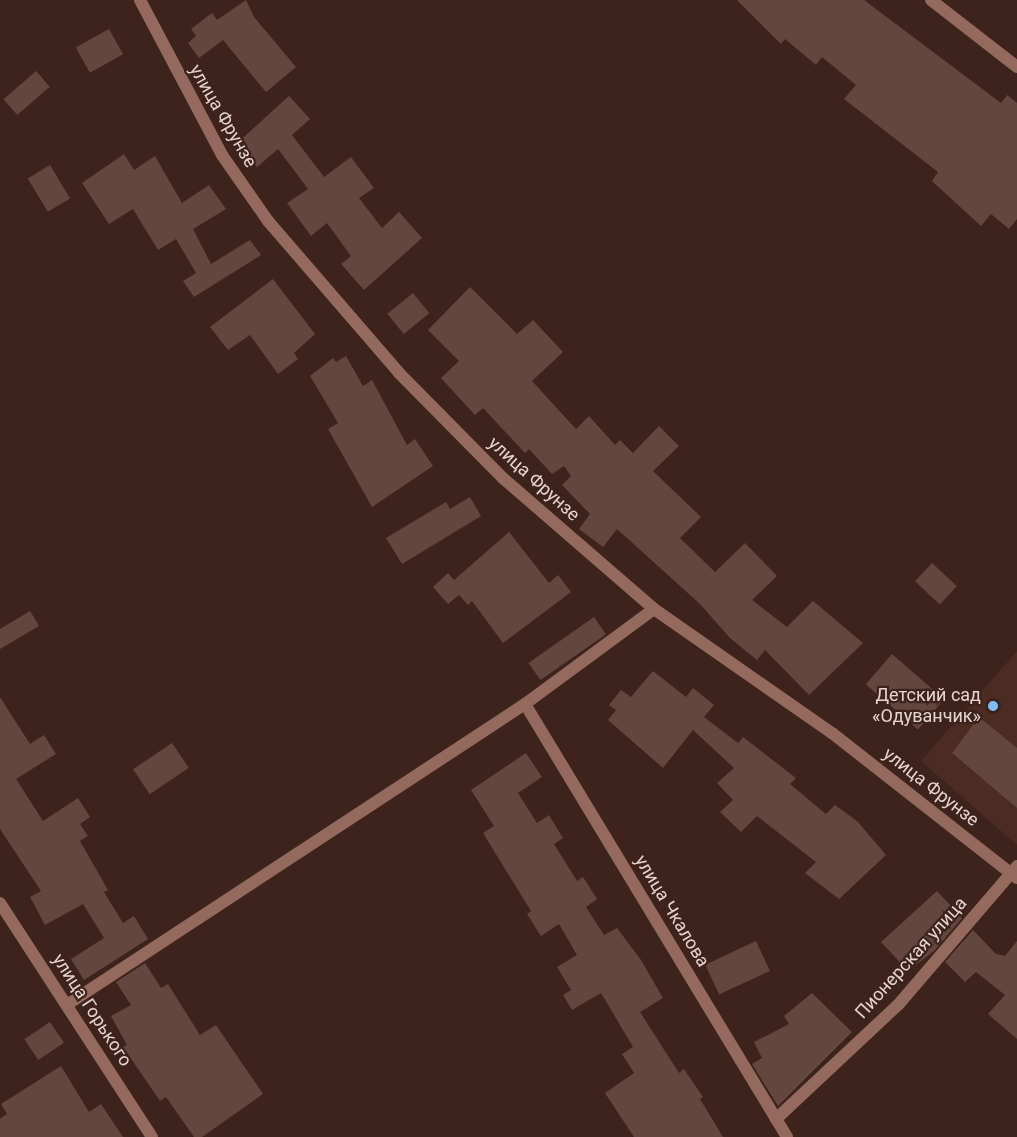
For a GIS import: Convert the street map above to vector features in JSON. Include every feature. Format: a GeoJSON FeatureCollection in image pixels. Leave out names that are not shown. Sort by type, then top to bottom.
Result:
{"type":"FeatureCollection","features":[{"type":"Feature","properties":{"kind":"street","name":"улица Фрунзе"},"geometry":{"type":"LineString","coordinates":[[140,0],[222,155],[268,221],[399,373],[504,479],[654,609],[832,733],[1015,872]]}},
{"type":"Feature","properties":{"kind":"street"},"geometry":{"type":"LineString","coordinates":[[932,0],[1017,67]]}},
{"type":"Feature","properties":{"kind":"street"},"geometry":{"type":"LineString","coordinates":[[68,1004],[525,704],[654,609]]}},
{"type":"Feature","properties":{"kind":"street","name":"улица Чкалова"},"geometry":{"type":"LineString","coordinates":[[525,704],[787,1137]]}},
{"type":"Feature","properties":{"kind":"street","name":"Пионерская улица"},"geometry":{"type":"LineString","coordinates":[[776,1119],[898,1005],[1015,872]]}},
{"type":"Feature","properties":{"kind":"street","name":"улица Горького"},"geometry":{"type":"LineString","coordinates":[[0,903],[68,1004],[152,1137]]}},
{"type":"Feature","properties":{"kind":"shaded area","name":"Детский сад «Одуванчик»"},"geometry":{"type":"Polygon","coordinates":[[[1017,651],[1017,845],[921,761],[1017,651]]]}},
{"type":"Feature","properties":{"kind":"building"},"geometry":{"type":"Polygon","coordinates":[[[246,0],[254,17],[296,67],[266,92],[223,40],[199,58],[188,43],[196,36],[191,29],[212,13],[217,20],[246,0]]]}},
{"type":"Feature","properties":{"kind":"building"},"geometry":{"type":"Polygon","coordinates":[[[737,0],[864,0],[1001,103],[1007,95],[1017,103],[1017,219],[1009,229],[991,214],[981,226],[932,181],[938,172],[844,99],[856,85],[822,57],[816,65],[785,39],[781,44],[737,0]]]}},
{"type":"Feature","properties":{"kind":"building"},"geometry":{"type":"Polygon","coordinates":[[[109,29],[123,54],[90,73],[76,47],[109,29]]]}},
{"type":"Feature","properties":{"kind":"building"},"geometry":{"type":"Polygon","coordinates":[[[36,71],[50,87],[17,115],[4,99],[36,71]]]}},
{"type":"Feature","properties":{"kind":"building"},"geometry":{"type":"Polygon","coordinates":[[[289,96],[310,119],[292,135],[324,177],[351,157],[374,188],[359,198],[382,228],[399,212],[422,238],[364,290],[341,264],[351,256],[327,223],[311,236],[287,203],[308,189],[278,149],[257,167],[236,144],[289,96]]]}},
{"type":"Feature","properties":{"kind":"building"},"geometry":{"type":"Polygon","coordinates":[[[124,154],[134,170],[155,156],[182,203],[209,185],[226,209],[193,229],[211,264],[250,240],[261,255],[194,297],[183,281],[196,273],[176,239],[158,250],[133,209],[109,224],[82,183],[124,154]]]}},
{"type":"Feature","properties":{"kind":"building"},"geometry":{"type":"Polygon","coordinates":[[[50,165],[70,198],[48,212],[28,178],[50,165]]]}},
{"type":"Feature","properties":{"kind":"building"},"geometry":{"type":"Polygon","coordinates":[[[273,279],[315,334],[294,353],[298,359],[278,374],[250,335],[228,350],[210,327],[273,279]]]}},
{"type":"Feature","properties":{"kind":"building"},"geometry":{"type":"Polygon","coordinates":[[[470,287],[517,334],[533,320],[563,352],[532,381],[576,429],[589,416],[615,445],[620,440],[633,453],[659,426],[679,446],[653,471],[701,517],[680,538],[715,572],[745,543],[777,576],[752,600],[787,627],[813,601],[863,643],[809,695],[765,650],[757,660],[730,638],[700,604],[617,529],[603,547],[579,529],[590,514],[562,485],[571,476],[564,466],[552,474],[529,449],[525,453],[483,408],[475,415],[441,378],[459,361],[428,330],[470,287]]]}},
{"type":"Feature","properties":{"kind":"building"},"geometry":{"type":"Polygon","coordinates":[[[413,293],[429,313],[404,334],[387,314],[413,293]]]}},
{"type":"Feature","properties":{"kind":"building"},"geometry":{"type":"Polygon","coordinates":[[[346,356],[363,386],[372,380],[407,445],[415,439],[433,466],[372,507],[328,429],[338,423],[310,376],[333,358],[336,362],[346,356]]]}},
{"type":"Feature","properties":{"kind":"building"},"geometry":{"type":"Polygon","coordinates":[[[470,497],[481,516],[402,564],[386,538],[446,502],[450,509],[470,497]]]}},
{"type":"Feature","properties":{"kind":"building"},"geometry":{"type":"Polygon","coordinates":[[[509,532],[549,583],[558,575],[571,592],[503,643],[472,601],[468,605],[459,595],[448,604],[433,587],[448,573],[454,580],[509,532]]]}},
{"type":"Feature","properties":{"kind":"building"},"geometry":{"type":"Polygon","coordinates":[[[932,563],[957,586],[940,604],[915,581],[932,563]]]}},
{"type":"Feature","properties":{"kind":"building"},"geometry":{"type":"Polygon","coordinates":[[[30,611],[39,626],[0,649],[0,629],[30,611]]]}},
{"type":"Feature","properties":{"kind":"building"},"geometry":{"type":"Polygon","coordinates":[[[594,617],[606,634],[541,680],[528,663],[594,617]]]}},
{"type":"Feature","properties":{"kind":"building"},"geometry":{"type":"Polygon","coordinates":[[[892,654],[944,699],[918,729],[866,684],[892,654]]]}},
{"type":"Feature","properties":{"kind":"building"},"geometry":{"type":"Polygon","coordinates":[[[653,671],[686,697],[693,688],[714,705],[704,717],[738,743],[743,737],[796,778],[790,784],[826,814],[835,805],[857,821],[886,855],[839,899],[805,873],[816,862],[757,816],[741,832],[720,812],[733,800],[717,783],[734,768],[693,730],[663,768],[608,720],[616,710],[609,705],[621,690],[631,697],[653,671]]]}},
{"type":"Feature","properties":{"kind":"building"},"geometry":{"type":"Polygon","coordinates":[[[0,697],[30,744],[44,735],[56,754],[16,779],[43,821],[78,798],[90,817],[80,824],[88,836],[80,841],[108,890],[104,892],[123,923],[134,916],[148,939],[84,980],[71,959],[104,938],[83,904],[45,925],[30,897],[41,891],[0,829],[0,697]]]}},
{"type":"Feature","properties":{"kind":"building"},"geometry":{"type":"Polygon","coordinates":[[[979,717],[1017,748],[1017,808],[952,753],[979,717]]]}},
{"type":"Feature","properties":{"kind":"building"},"geometry":{"type":"Polygon","coordinates":[[[172,743],[189,768],[150,794],[133,769],[172,743]]]}},
{"type":"Feature","properties":{"kind":"building"},"geometry":{"type":"Polygon","coordinates":[[[526,753],[542,777],[518,793],[537,823],[549,815],[563,838],[554,844],[577,881],[583,877],[597,899],[586,907],[604,935],[617,928],[641,960],[663,998],[640,1012],[679,1073],[684,1069],[703,1097],[700,1099],[723,1137],[634,1137],[605,1093],[634,1073],[622,1054],[633,1047],[601,993],[572,1010],[563,995],[571,990],[557,967],[577,955],[559,924],[541,936],[527,914],[531,911],[483,833],[494,826],[471,790],[526,753]]]}},
{"type":"Feature","properties":{"kind":"building"},"geometry":{"type":"Polygon","coordinates":[[[937,891],[962,918],[934,951],[908,971],[881,942],[937,891]]]}},
{"type":"Feature","properties":{"kind":"building"},"geometry":{"type":"Polygon","coordinates":[[[973,930],[996,954],[1005,956],[1017,941],[1017,1039],[988,1014],[1005,995],[976,972],[965,982],[945,962],[973,930]]]}},
{"type":"Feature","properties":{"kind":"building"},"geometry":{"type":"Polygon","coordinates":[[[756,941],[770,971],[719,995],[705,965],[756,941]]]}},
{"type":"Feature","properties":{"kind":"building"},"geometry":{"type":"Polygon","coordinates":[[[145,963],[161,988],[168,984],[200,1035],[216,1025],[263,1094],[202,1137],[194,1137],[166,1097],[160,1101],[123,1047],[127,1045],[111,1016],[131,1005],[116,982],[145,963]]]}},
{"type":"Feature","properties":{"kind":"building"},"geometry":{"type":"Polygon","coordinates":[[[812,993],[852,1032],[778,1106],[752,1064],[762,1058],[754,1042],[789,1024],[784,1016],[812,993]]]}},
{"type":"Feature","properties":{"kind":"building"},"geometry":{"type":"Polygon","coordinates":[[[50,1022],[64,1043],[38,1060],[24,1039],[50,1022]]]}},
{"type":"Feature","properties":{"kind":"building"},"geometry":{"type":"Polygon","coordinates":[[[61,1066],[89,1112],[101,1104],[123,1137],[0,1137],[0,1119],[7,1114],[1,1104],[61,1066]]]}},
{"type":"Feature","properties":{"kind":"place","name":"Детский сад «Одуванчик»"},"geometry":{"type":"Point","coordinates":[993,706]}}]}
